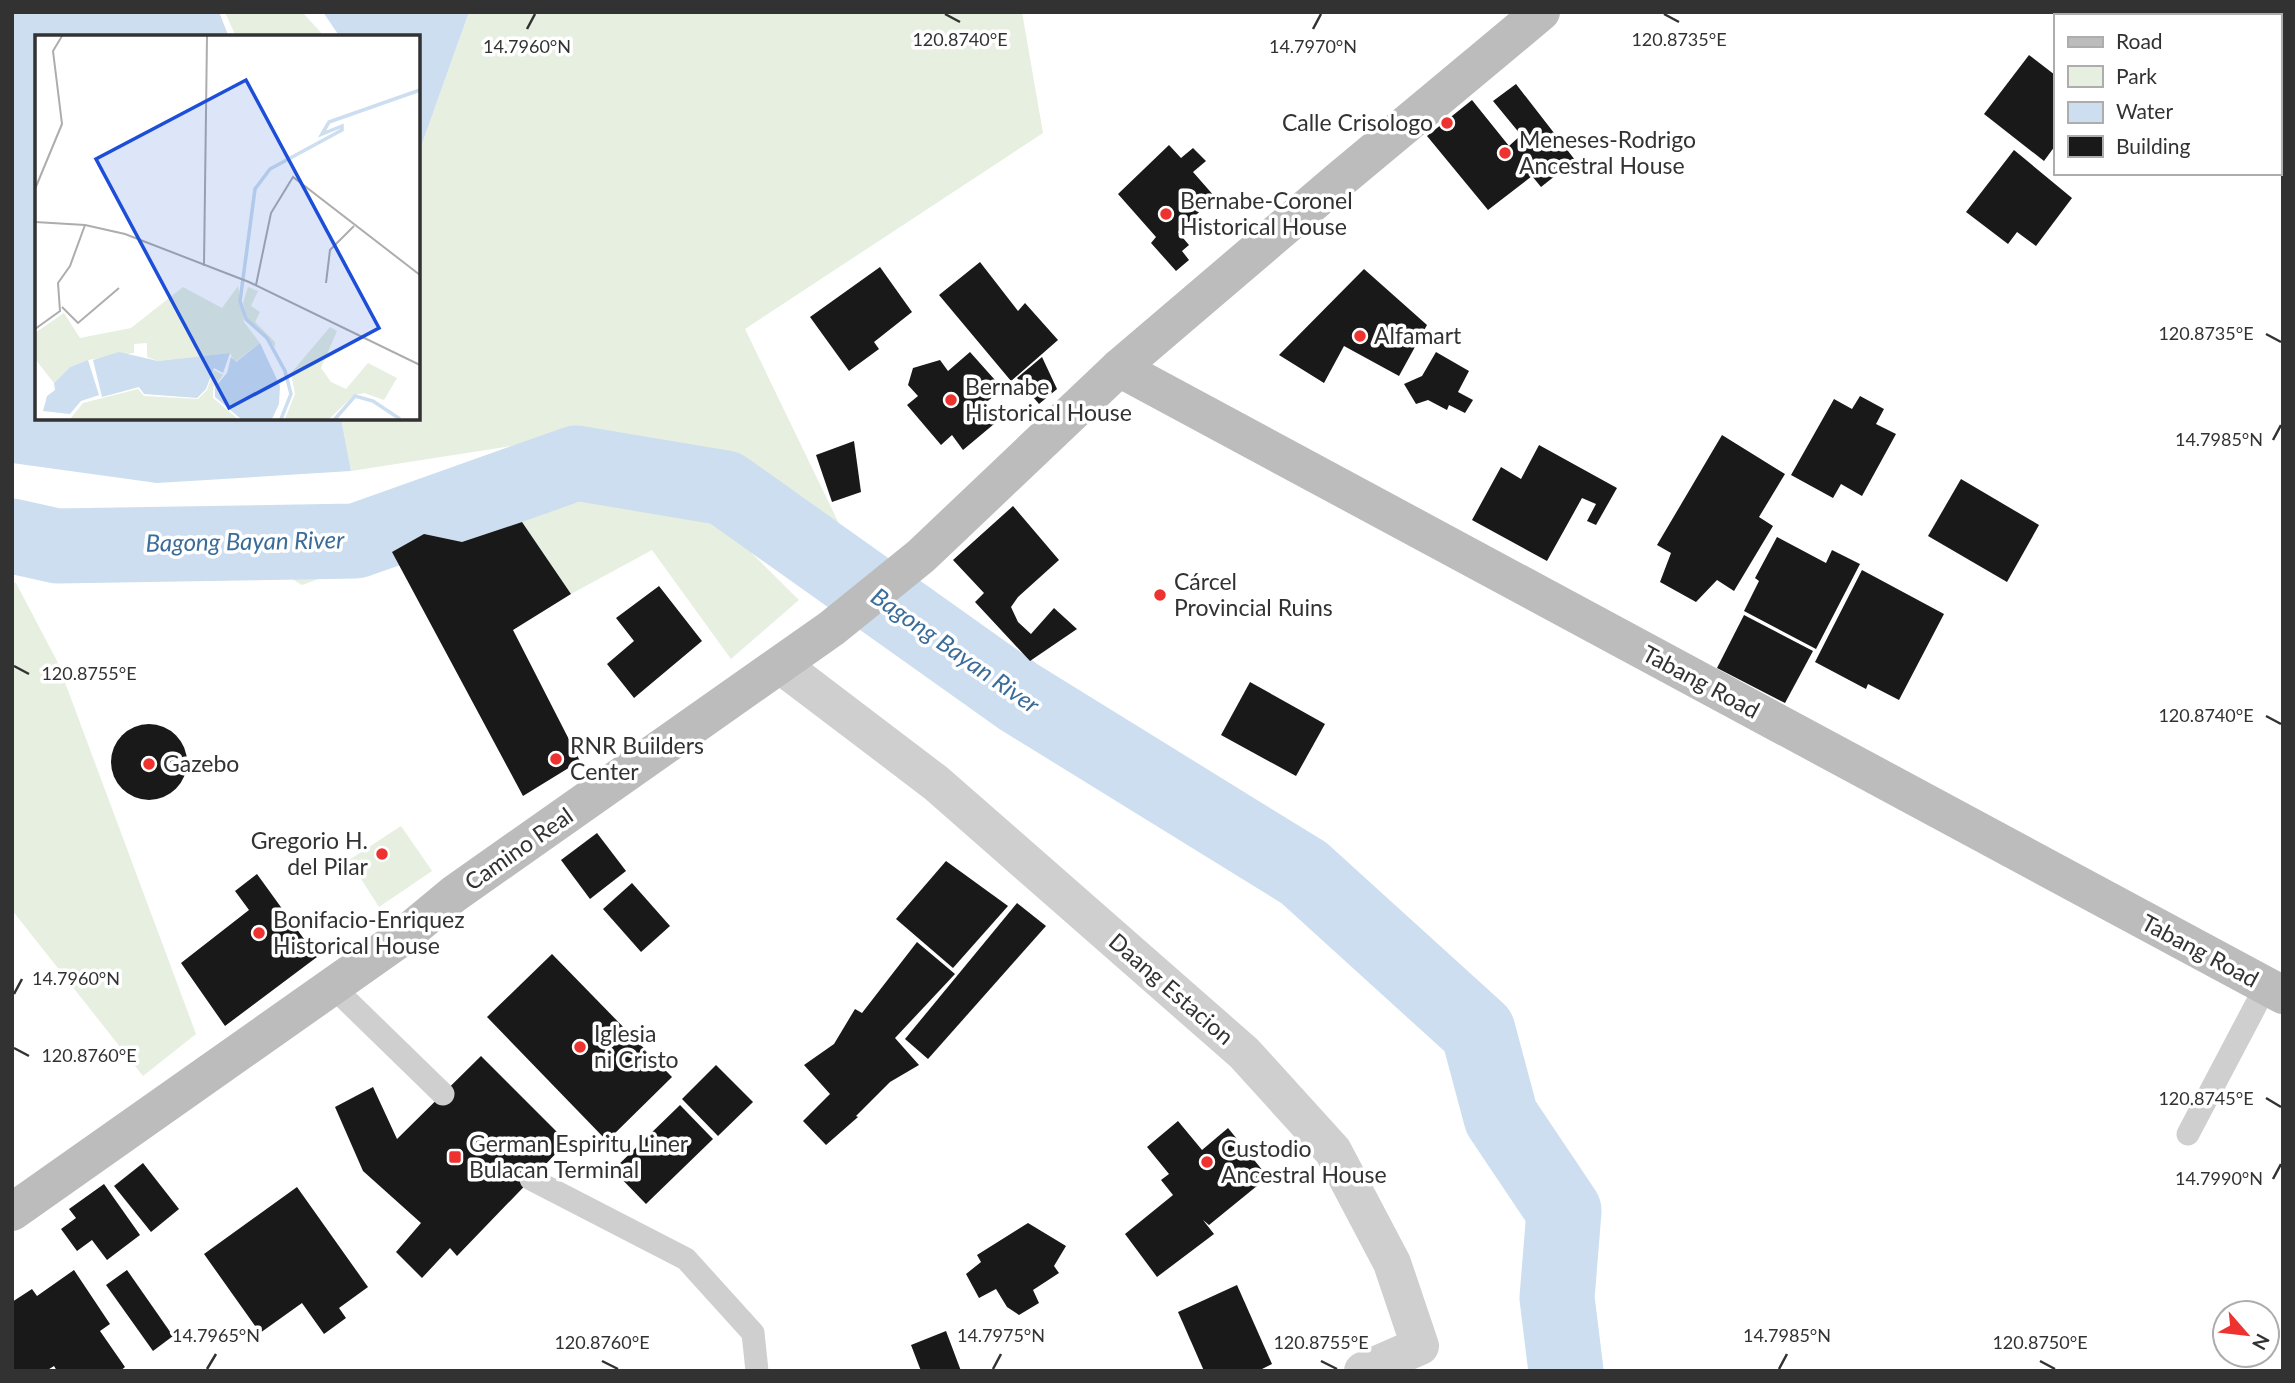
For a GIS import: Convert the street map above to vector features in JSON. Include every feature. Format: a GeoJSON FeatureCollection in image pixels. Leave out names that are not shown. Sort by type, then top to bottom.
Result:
{"type":"FeatureCollection","features":[{"type":"Feature","properties":{"kind":"main road","name":"Camino Real"},"geometry":{"type":"LineString","coordinates":[[12,1212],[401,938],[454,894],[782,666],[832,628],[921,556],[1119,368],[1541,12]]}},
{"type":"Feature","properties":{"kind":"main road","name":"Tabang Road"},"geometry":{"type":"LineString","coordinates":[[1119,368],[2274,991]]}},
{"type":"Feature","properties":{"kind":"street","name":"Daang Estacion"},"geometry":{"type":"LineString","coordinates":[[782,666],[936,783],[1244,1053],[1333,1151],[1392,1263],[1420,1346],[1363,1371]]}},
{"type":"Feature","properties":{"kind":"lane"},"geometry":{"type":"LineString","coordinates":[[331,985],[443,1094]]}},
{"type":"Feature","properties":{"kind":"lane"},"geometry":{"type":"LineString","coordinates":[[2188,1133],[2274,991]]}},
{"type":"Feature","properties":{"kind":"lane"},"geometry":{"type":"LineString","coordinates":[[531,1179],[686,1259],[753,1332],[757,1371]]}},
{"type":"Feature","properties":{"kind":"green space"},"geometry":{"type":"Polygon","coordinates":[[[225,12],[302,12],[323,35],[235,35],[225,12]]]}},
{"type":"Feature","properties":{"kind":"green space"},"geometry":{"type":"Polygon","coordinates":[[[469,12],[1022,12],[1043,133],[745,329],[844,534],[709,471],[563,438],[351,471],[341,420],[420,420],[420,149],[469,12]]]}},
{"type":"Feature","properties":{"kind":"green space"},"geometry":{"type":"Polygon","coordinates":[[[580,477],[701,503],[799,600],[731,659],[652,550],[571,594],[522,522],[462,542],[424,535],[392,552],[302,585],[262,561],[338,551],[580,477]]]}},
{"type":"Feature","properties":{"kind":"green space"},"geometry":{"type":"Polygon","coordinates":[[[12,582],[16,583],[57,661],[196,1034],[143,1076],[12,910],[12,582]]]}},
{"type":"Feature","properties":{"kind":"green space"},"geometry":{"type":"Polygon","coordinates":[[[401,826],[432,871],[379,907],[349,860],[401,826]]]}},
{"type":"Feature","properties":{"kind":"water"},"geometry":{"type":"Polygon","coordinates":[[[16,12],[219,12],[228,35],[35,35],[35,420],[341,420],[351,471],[157,483],[12,463],[12,15],[16,12]]]}},
{"type":"Feature","properties":{"kind":"water"},"geometry":{"type":"Polygon","coordinates":[[[323,12],[469,12],[420,149],[420,35],[339,35],[323,12]]]}},
{"type":"Feature","properties":{"kind":"building"},"geometry":{"type":"Polygon","coordinates":[[[2029,55],[2054,74],[2054,147],[2044,161],[1984,114],[2029,55]]]}},
{"type":"Feature","properties":{"kind":"building","name":"Meneses-Rodrigo Ancestral House"},"geometry":{"type":"Polygon","coordinates":[[[1516,84],[1575,160],[1541,187],[1532,176],[1488,210],[1427,136],[1472,100],[1509,146],[1521,135],[1493,101],[1516,84]]]}},
{"type":"Feature","properties":{"kind":"building","name":"Bernabe-Coronel Historical House"},"geometry":{"type":"Polygon","coordinates":[[[1169,145],[1181,158],[1193,148],[1206,161],[1193,172],[1215,197],[1178,232],[1189,245],[1182,251],[1189,260],[1176,271],[1151,243],[1156,237],[1118,194],[1169,145]]]}},
{"type":"Feature","properties":{"kind":"building"},"geometry":{"type":"Polygon","coordinates":[[[2014,150],[2072,198],[2036,246],[2017,232],[2008,244],[1966,212],[2014,150]]]}},
{"type":"Feature","properties":{"kind":"building"},"geometry":{"type":"Polygon","coordinates":[[[980,262],[1018,311],[1025,303],[1058,340],[1011,381],[939,295],[980,262]]]}},
{"type":"Feature","properties":{"kind":"building"},"geometry":{"type":"Polygon","coordinates":[[[880,267],[912,312],[874,342],[879,349],[849,371],[810,317],[880,267]]]}},
{"type":"Feature","properties":{"kind":"building","name":"Alfamart"},"geometry":{"type":"Polygon","coordinates":[[[1364,269],[1427,325],[1399,376],[1344,346],[1324,383],[1279,355],[1364,269]]]}},
{"type":"Feature","properties":{"kind":"building","name":"Bernabe Historical House"},"geometry":{"type":"Polygon","coordinates":[[[970,352],[1003,389],[980,407],[994,424],[963,450],[952,435],[941,445],[907,405],[918,396],[908,385],[913,368],[940,360],[948,371],[970,352]]]}},
{"type":"Feature","properties":{"kind":"building"},"geometry":{"type":"Polygon","coordinates":[[[1436,352],[1469,371],[1458,392],[1473,400],[1465,413],[1449,405],[1447,410],[1428,400],[1416,404],[1404,384],[1422,376],[1436,352]]]}},
{"type":"Feature","properties":{"kind":"building"},"geometry":{"type":"Polygon","coordinates":[[[1042,357],[1057,389],[1039,404],[1017,378],[1042,357]]]}},
{"type":"Feature","properties":{"kind":"building"},"geometry":{"type":"Polygon","coordinates":[[[1860,396],[1884,409],[1876,424],[1896,434],[1862,496],[1841,484],[1833,498],[1791,475],[1834,399],[1852,409],[1860,396]]]}},
{"type":"Feature","properties":{"kind":"building"},"geometry":{"type":"Polygon","coordinates":[[[1722,435],[1785,474],[1759,517],[1773,526],[1734,591],[1717,580],[1696,602],[1660,582],[1671,553],[1657,545],[1722,435]]]}},
{"type":"Feature","properties":{"kind":"building"},"geometry":{"type":"Polygon","coordinates":[[[854,441],[861,492],[832,502],[816,455],[854,441]]]}},
{"type":"Feature","properties":{"kind":"building"},"geometry":{"type":"Polygon","coordinates":[[[1539,445],[1617,488],[1596,525],[1587,521],[1596,504],[1582,498],[1547,561],[1472,520],[1501,467],[1521,479],[1539,445]]]}},
{"type":"Feature","properties":{"kind":"building"},"geometry":{"type":"Polygon","coordinates":[[[1961,479],[2039,525],[2007,582],[1928,536],[1961,479]]]}},
{"type":"Feature","properties":{"kind":"building"},"geometry":{"type":"Polygon","coordinates":[[[1013,506],[1059,560],[1018,597],[1011,607],[1018,622],[1031,634],[1054,608],[1077,629],[1030,661],[975,602],[984,593],[953,560],[1013,506]]]}},
{"type":"Feature","properties":{"kind":"building"},"geometry":{"type":"Polygon","coordinates":[[[522,522],[571,594],[513,630],[580,761],[523,796],[392,552],[424,534],[462,542],[522,522]]]}},
{"type":"Feature","properties":{"kind":"building"},"geometry":{"type":"Polygon","coordinates":[[[1777,537],[1826,563],[1832,550],[1860,564],[1816,649],[1744,611],[1759,581],[1755,578],[1777,537]]]}},
{"type":"Feature","properties":{"kind":"building"},"geometry":{"type":"Polygon","coordinates":[[[1862,570],[1944,614],[1899,700],[1868,684],[1866,689],[1815,662],[1862,570]]]}},
{"type":"Feature","properties":{"kind":"building"},"geometry":{"type":"Polygon","coordinates":[[[659,586],[702,641],[634,698],[607,664],[634,641],[616,618],[659,586]]]}},
{"type":"Feature","properties":{"kind":"building"},"geometry":{"type":"Polygon","coordinates":[[[1744,615],[1813,651],[1785,703],[1717,668],[1744,615]]]}},
{"type":"Feature","properties":{"kind":"building"},"geometry":{"type":"Polygon","coordinates":[[[1250,682],[1325,724],[1296,776],[1221,735],[1250,682]]]}},
{"type":"Feature","properties":{"kind":"building","name":"Gazebo"},"geometry":{"type":"Polygon","coordinates":[[[149,724],[164,727],[176,735],[184,747],[187,762],[184,777],[176,789],[164,797],[149,800],[134,797],[122,789],[114,777],[111,762],[114,747],[122,735],[134,727],[149,724]]]}},
{"type":"Feature","properties":{"kind":"building"},"geometry":{"type":"Polygon","coordinates":[[[597,833],[626,871],[590,899],[561,860],[597,833]]]}},
{"type":"Feature","properties":{"kind":"building"},"geometry":{"type":"Polygon","coordinates":[[[946,861],[1008,906],[953,968],[896,919],[946,861]]]}},
{"type":"Feature","properties":{"kind":"building","name":"Bonifacio-Enriquez Historical House"},"geometry":{"type":"Polygon","coordinates":[[[257,874],[317,957],[225,1026],[181,963],[249,910],[235,891],[257,874]]]}},
{"type":"Feature","properties":{"kind":"building"},"geometry":{"type":"Polygon","coordinates":[[[632,883],[670,926],[641,952],[603,909],[632,883]]]}},
{"type":"Feature","properties":{"kind":"building"},"geometry":{"type":"Polygon","coordinates":[[[1017,903],[1046,926],[928,1059],[905,1039],[1017,903]]]}},
{"type":"Feature","properties":{"kind":"building"},"geometry":{"type":"Polygon","coordinates":[[[917,942],[955,974],[895,1038],[919,1065],[890,1082],[856,1116],[858,1117],[826,1145],[803,1121],[830,1094],[804,1065],[834,1044],[855,1009],[862,1013],[917,942]]]}},
{"type":"Feature","properties":{"kind":"building","name":"Iglesia ni Cristo"},"geometry":{"type":"Polygon","coordinates":[[[552,954],[672,1077],[607,1141],[487,1017],[552,954]]]}},
{"type":"Feature","properties":{"kind":"building","name":"German Espiritu Liner Bulacan Terminal"},"geometry":{"type":"Polygon","coordinates":[[[481,1056],[567,1142],[457,1256],[450,1248],[422,1278],[396,1252],[421,1223],[363,1171],[335,1107],[373,1087],[397,1139],[481,1056]]]}},
{"type":"Feature","properties":{"kind":"building"},"geometry":{"type":"Polygon","coordinates":[[[716,1065],[753,1102],[718,1136],[682,1099],[716,1065]]]}},
{"type":"Feature","properties":{"kind":"building"},"geometry":{"type":"Polygon","coordinates":[[[680,1105],[713,1139],[646,1204],[613,1170],[680,1105]]]}},
{"type":"Feature","properties":{"kind":"building","name":"Custodio Ancestral House"},"geometry":{"type":"Polygon","coordinates":[[[1178,1121],[1202,1150],[1228,1128],[1268,1177],[1209,1225],[1203,1220],[1214,1234],[1157,1277],[1125,1234],[1173,1195],[1161,1180],[1169,1174],[1147,1147],[1178,1121]]]}},
{"type":"Feature","properties":{"kind":"building"},"geometry":{"type":"Polygon","coordinates":[[[143,1163],[179,1209],[151,1232],[114,1186],[143,1163]]]}},
{"type":"Feature","properties":{"kind":"building"},"geometry":{"type":"Polygon","coordinates":[[[104,1184],[140,1235],[107,1260],[92,1240],[77,1251],[61,1229],[76,1218],[69,1209],[104,1184]]]}},
{"type":"Feature","properties":{"kind":"building"},"geometry":{"type":"Polygon","coordinates":[[[297,1187],[368,1287],[339,1308],[346,1318],[324,1334],[302,1303],[260,1333],[204,1254],[297,1187]]]}},
{"type":"Feature","properties":{"kind":"building"},"geometry":{"type":"Polygon","coordinates":[[[1028,1223],[1066,1246],[1054,1266],[1059,1273],[1033,1290],[1039,1303],[1019,1315],[1007,1307],[996,1289],[979,1298],[966,1274],[981,1262],[977,1255],[1028,1223]]]}},
{"type":"Feature","properties":{"kind":"building"},"geometry":{"type":"Polygon","coordinates":[[[74,1270],[110,1324],[100,1331],[125,1367],[120,1371],[57,1371],[54,1366],[46,1371],[15,1371],[12,1367],[12,1302],[32,1289],[37,1296],[74,1270]]]}},
{"type":"Feature","properties":{"kind":"building"},"geometry":{"type":"Polygon","coordinates":[[[127,1270],[173,1336],[153,1351],[106,1285],[127,1270]]]}},
{"type":"Feature","properties":{"kind":"building"},"geometry":{"type":"Polygon","coordinates":[[[1237,1285],[1272,1364],[1258,1371],[1204,1371],[1178,1312],[1237,1285]]]}},
{"type":"Feature","properties":{"kind":"building"},"geometry":{"type":"Polygon","coordinates":[[[946,1331],[961,1371],[921,1371],[911,1345],[946,1331]]]}},
{"type":"Feature","properties":{"kind":"waterway","name":"Bagong Bayan River"},"geometry":{"type":"LineString","coordinates":[[12,536],[57,546],[356,541],[576,463],[725,488],[1019,697],[1304,873],[1478,1031],[1501,1117],[1564,1211],[1557,1298],[1566,1371]]}},
{"type":"Feature","properties":{"kind":"place","name":"Calle Crisologo"},"geometry":{"type":"Point","coordinates":[1447,123]}},
{"type":"Feature","properties":{"kind":"place","name":"Meneses-Rodrigo Ancestral House"},"geometry":{"type":"Point","coordinates":[1505,153]}},
{"type":"Feature","properties":{"kind":"place","name":"Bernabe-Coronel Historical House"},"geometry":{"type":"Point","coordinates":[1166,214]}},
{"type":"Feature","properties":{"kind":"place","name":"Alfamart"},"geometry":{"type":"Point","coordinates":[1360,336]}},
{"type":"Feature","properties":{"kind":"place","name":"Bernabe Historical House"},"geometry":{"type":"Point","coordinates":[951,400]}},
{"type":"Feature","properties":{"kind":"place","name":"Cárcel Provincial Ruins"},"geometry":{"type":"Point","coordinates":[1160,595]}},
{"type":"Feature","properties":{"kind":"place","name":"RNR Builders Center"},"geometry":{"type":"Point","coordinates":[556,759]}},
{"type":"Feature","properties":{"kind":"place","name":"Gazebo"},"geometry":{"type":"Point","coordinates":[149,764]}},
{"type":"Feature","properties":{"kind":"place","name":"Gregorio H. del Pilar"},"geometry":{"type":"Point","coordinates":[382,854]}},
{"type":"Feature","properties":{"kind":"place","name":"Bonifacio-Enriquez Historical House"},"geometry":{"type":"Point","coordinates":[259,933]}},
{"type":"Feature","properties":{"kind":"place","name":"Iglesia ni Cristo"},"geometry":{"type":"Point","coordinates":[580,1047]}},
{"type":"Feature","properties":{"kind":"place","name":"German Espiritu Liner Bulacan Terminal"},"geometry":{"type":"Point","coordinates":[455,1157]}},
{"type":"Feature","properties":{"kind":"place","name":"Custodio Ancestral House"},"geometry":{"type":"Point","coordinates":[1207,1162]}}]}
